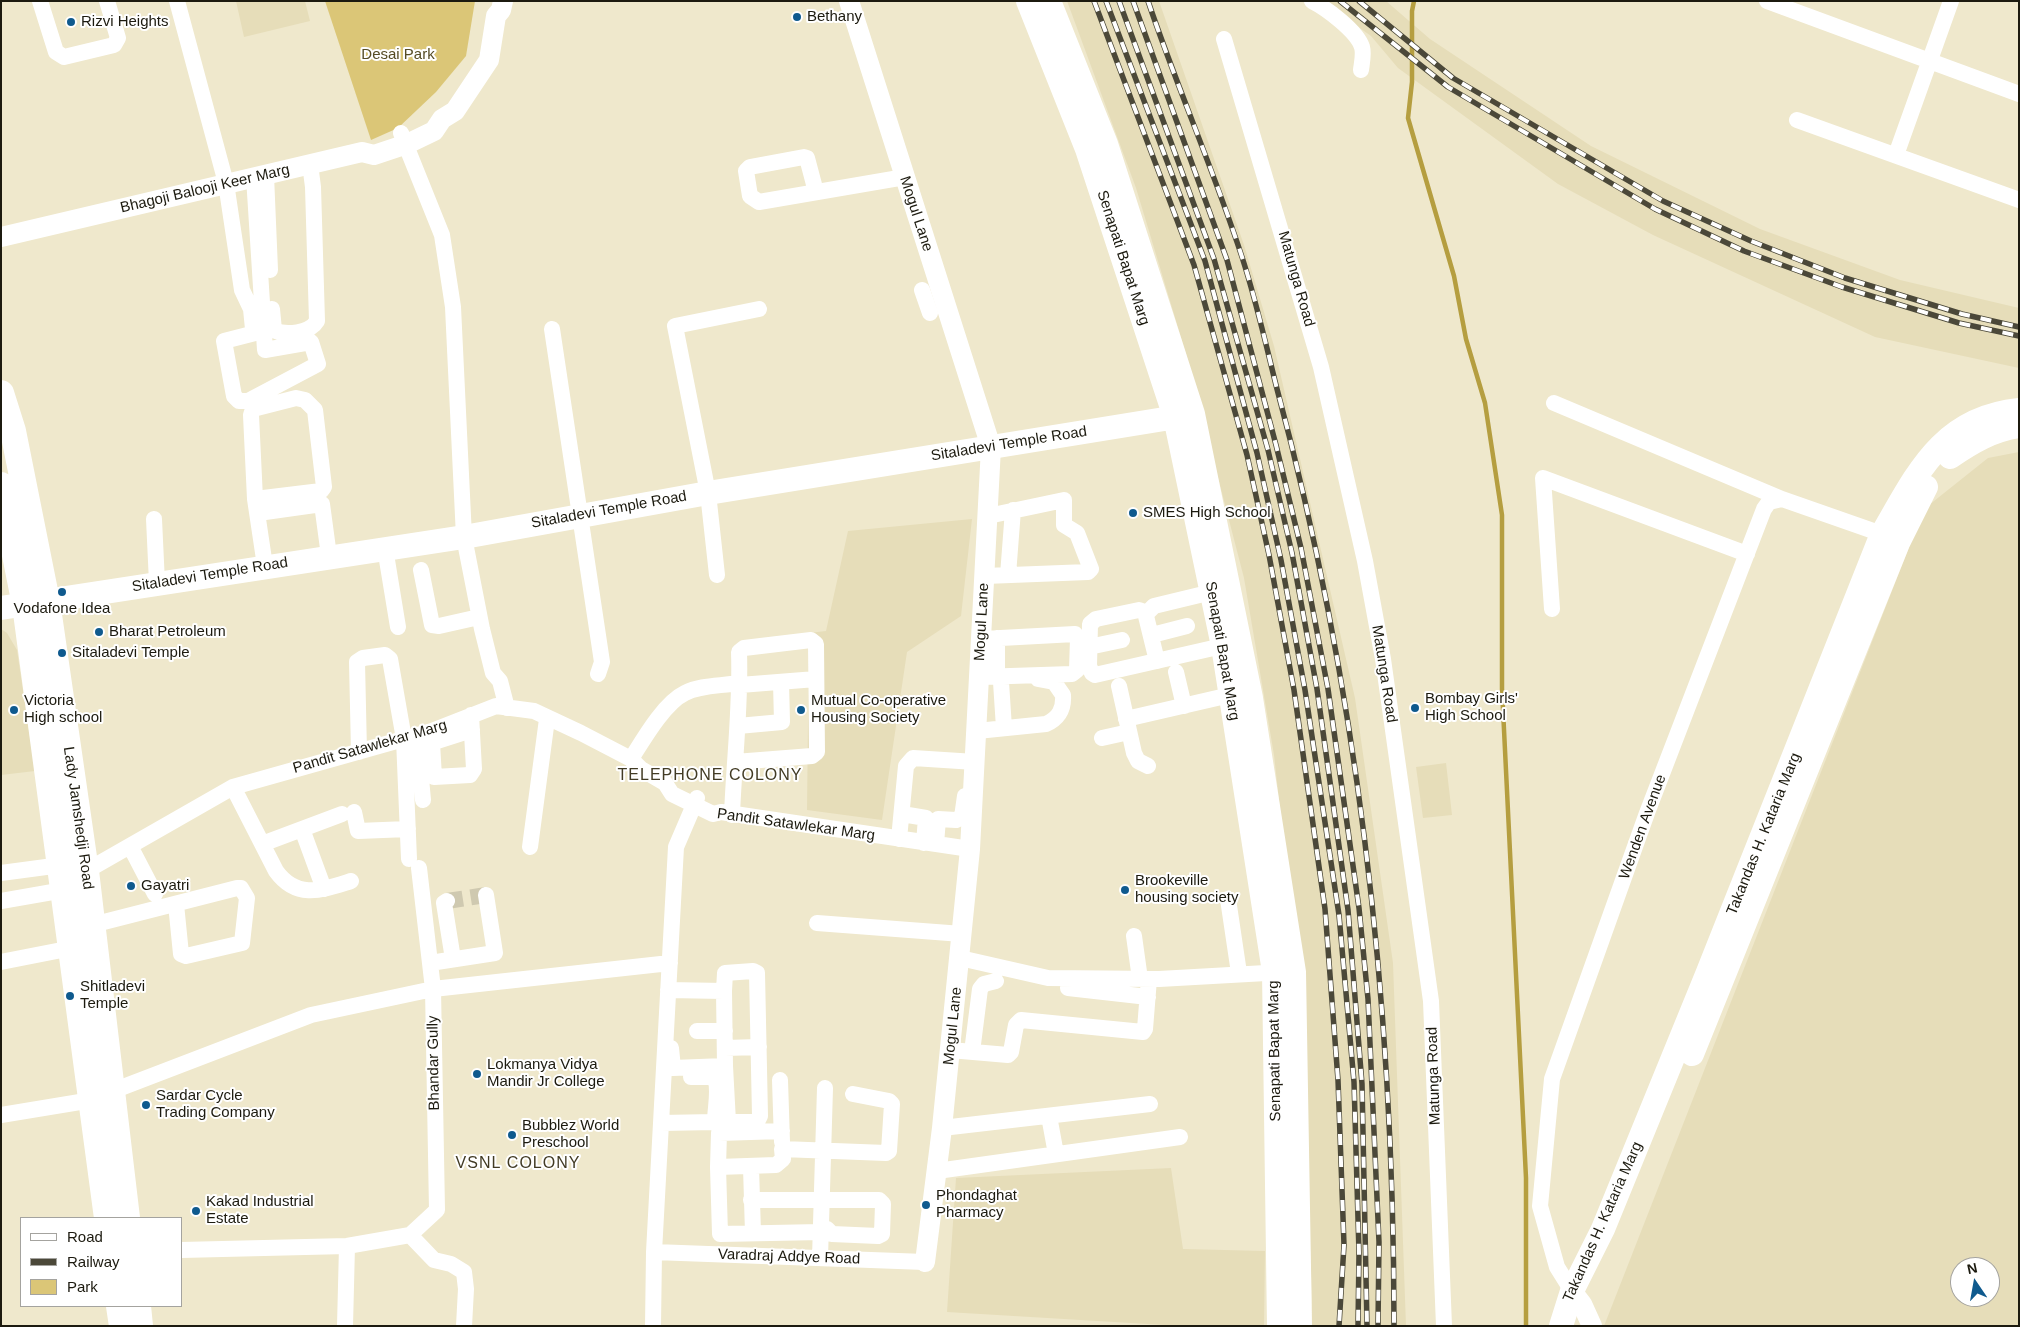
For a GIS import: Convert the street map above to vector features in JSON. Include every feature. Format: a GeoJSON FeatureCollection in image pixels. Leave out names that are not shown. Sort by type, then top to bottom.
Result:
{"type":"FeatureCollection","features":[{"type":"Feature","properties":{"kind":"main road","name":"Senapati Bapat Marg"},"geometry":{"type":"LineString","coordinates":[[1028,1],[1071,82]]}},
{"type":"Feature","properties":{"kind":"main road","name":"Senapati Bapat Marg"},"geometry":{"type":"LineString","coordinates":[[1049,1],[1087,149],[1151,312],[1184,416],[1232,644],[1284,972],[1300,1326]]}},
{"type":"Feature","properties":{"kind":"main road","name":"Lady Jamshedji Road"},"geometry":{"type":"LineString","coordinates":[[1,393],[13,431],[24,605],[72,948],[126,1217]]}},
{"type":"Feature","properties":{"kind":"main road","name":"Takandas H. Kataria Marg"},"geometry":{"type":"LineString","coordinates":[[1970,433],[1977,419],[2019,410]]}},
{"type":"Feature","properties":{"kind":"main road","name":"Senapati Bapat Marg"},"geometry":{"type":"LineString","coordinates":[[1184,416],[1212,592],[1232,644],[1230,695],[1247,738]]}},
{"type":"Feature","properties":{"kind":"main road","name":"Sitaladevi Temple Road"},"geometry":{"type":"LineString","coordinates":[[24,605],[464,536],[708,493],[1184,416]]}},
{"type":"Feature","properties":{"kind":"main road","name":"Takandas H. Kataria Marg"},"geometry":{"type":"LineString","coordinates":[[1570,1308],[1608,1233],[1677,1069],[1916,476],[1936,449],[1970,433],[1994,432],[2019,426]]}},
{"type":"Feature","properties":{"kind":"main road","name":"Lady Jamshedji Road"},"geometry":{"type":"LineString","coordinates":[[1,486],[24,605],[86,871],[92,925],[107,1217]]}},
{"type":"Feature","properties":{"kind":"main road","name":"Senapati Bapat Marg"},"geometry":{"type":"LineString","coordinates":[[1279,1326],[1284,972]]}},
{"type":"Feature","properties":{"kind":"main road"},"geometry":{"type":"LineString","coordinates":[[119,1307],[122,1326]]}},
{"type":"Feature","properties":{"kind":"main road"},"geometry":{"type":"LineString","coordinates":[[138,1307],[140,1326]]}},
{"type":"Feature","properties":{"kind":"street"},"geometry":{"type":"LineString","coordinates":[[40,1],[56,52],[64,57],[114,46],[118,38],[107,1]]}},
{"type":"Feature","properties":{"kind":"street"},"geometry":{"type":"LineString","coordinates":[[176,1],[226,184],[242,290],[256,308]]}},
{"type":"Feature","properties":{"kind":"street","name":"Mogul Lane"},"geometry":{"type":"LineString","coordinates":[[849,1],[991,447],[985,576],[989,639],[989,680],[971,762],[970,849],[960,958],[942,1128],[925,1262]]}},
{"type":"Feature","properties":{"kind":"street"},"geometry":{"type":"LineString","coordinates":[[1312,1],[1323,7],[1344,25],[1361,45],[1363,55],[1361,70]]}},
{"type":"Feature","properties":{"kind":"street"},"geometry":{"type":"LineString","coordinates":[[1766,1],[1928,63],[2019,94]]}},
{"type":"Feature","properties":{"kind":"street"},"geometry":{"type":"LineString","coordinates":[[1896,155],[1950,1]]}},
{"type":"Feature","properties":{"kind":"street","name":"Bhagoji Balooji Keer Marg"},"geometry":{"type":"LineString","coordinates":[[1,237],[362,152],[374,155],[404,138],[434,131],[442,119],[455,111],[489,60],[497,6]]}},
{"type":"Feature","properties":{"kind":"street","name":"Matunga Road"},"geometry":{"type":"LineString","coordinates":[[1224,39],[1321,367],[1365,561],[1383,658],[1432,1002],[1444,1326]]}},
{"type":"Feature","properties":{"kind":"street"},"geometry":{"type":"LineString","coordinates":[[1797,120],[2019,200]]}},
{"type":"Feature","properties":{"kind":"street"},"geometry":{"type":"LineString","coordinates":[[404,138],[442,236],[453,307],[464,536],[479,617],[493,673],[490,684],[500,701]]}},
{"type":"Feature","properties":{"kind":"street"},"geometry":{"type":"LineString","coordinates":[[260,176],[272,325],[274,330],[279,332],[306,331],[313,327],[317,321],[313,187],[310,164]]}},
{"type":"Feature","properties":{"kind":"street"},"geometry":{"type":"LineString","coordinates":[[259,332],[224,341],[234,396],[238,401],[248,401],[318,364],[311,342],[265,350],[259,332],[256,308],[260,176]]}},
{"type":"Feature","properties":{"kind":"street"},"geometry":{"type":"LineString","coordinates":[[816,192],[905,177]]}},
{"type":"Feature","properties":{"kind":"street"},"geometry":{"type":"LineString","coordinates":[[922,290],[930,313]]}},
{"type":"Feature","properties":{"kind":"street"},"geometry":{"type":"LineString","coordinates":[[717,575],[708,493],[672,341],[675,326],[759,309]]}},
{"type":"Feature","properties":{"kind":"street"},"geometry":{"type":"LineString","coordinates":[[552,329],[578,515],[602,662],[598,674]]}},
{"type":"Feature","properties":{"kind":"street"},"geometry":{"type":"LineString","coordinates":[[256,506],[321,491],[324,486],[315,410],[305,400],[296,398],[253,409],[251,415],[256,506],[265,566]]}},
{"type":"Feature","properties":{"kind":"street"},"geometry":{"type":"LineString","coordinates":[[1554,403],[1782,499],[1890,539]]}},
{"type":"Feature","properties":{"kind":"street"},"geometry":{"type":"LineString","coordinates":[[1552,609],[1543,478],[1747,554]]}},
{"type":"Feature","properties":{"kind":"street","name":"Wenden Avenue"},"geometry":{"type":"LineString","coordinates":[[1570,1308],[1540,1206],[1552,1080],[1647,814],[1764,509],[1769,502],[1782,499]]}},
{"type":"Feature","properties":{"kind":"street"},"geometry":{"type":"LineString","coordinates":[[985,576],[1088,572],[1091,569],[1077,534],[1064,525],[1062,521],[1064,500],[988,516]]}},
{"type":"Feature","properties":{"kind":"street"},"geometry":{"type":"LineString","coordinates":[[256,506],[322,504],[329,556]]}},
{"type":"Feature","properties":{"kind":"street"},"geometry":{"type":"LineString","coordinates":[[1008,575],[1013,510]]}},
{"type":"Feature","properties":{"kind":"street"},"geometry":{"type":"LineString","coordinates":[[154,519],[157,583]]}},
{"type":"Feature","properties":{"kind":"street"},"geometry":{"type":"LineString","coordinates":[[385,548],[398,627]]}},
{"type":"Feature","properties":{"kind":"street"},"geometry":{"type":"LineString","coordinates":[[421,570],[432,625],[439,626],[479,617]]}},
{"type":"Feature","properties":{"kind":"street"},"geometry":{"type":"LineString","coordinates":[[1147,614],[1154,606],[1212,592]]}},
{"type":"Feature","properties":{"kind":"street"},"geometry":{"type":"LineString","coordinates":[[1147,614],[1139,610],[1093,621],[1090,626],[1089,648],[1090,670],[1095,675],[1232,644]]}},
{"type":"Feature","properties":{"kind":"street"},"geometry":{"type":"LineString","coordinates":[[1147,614],[1158,661]]}},
{"type":"Feature","properties":{"kind":"street"},"geometry":{"type":"LineString","coordinates":[[1152,635],[1187,626]]}},
{"type":"Feature","properties":{"kind":"street"},"geometry":{"type":"LineString","coordinates":[[989,639],[1075,634],[1078,638],[1076,672],[989,680]]}},
{"type":"Feature","properties":{"kind":"street"},"geometry":{"type":"LineString","coordinates":[[727,814],[738,726],[735,684],[739,652],[744,648],[811,640],[816,644],[817,752],[812,756],[735,762]]}},
{"type":"Feature","properties":{"kind":"street"},"geometry":{"type":"LineString","coordinates":[[1089,648],[1122,640]]}},
{"type":"Feature","properties":{"kind":"street"},"geometry":{"type":"LineString","coordinates":[[359,752],[356,665],[363,658],[380,655],[388,657],[390,660],[418,741],[434,777],[467,776],[474,769],[472,723]]}},
{"type":"Feature","properties":{"kind":"street"},"geometry":{"type":"LineString","coordinates":[[1176,672],[1184,706]]}},
{"type":"Feature","properties":{"kind":"street"},"geometry":{"type":"LineString","coordinates":[[631,759],[654,725],[683,693],[700,687],[816,679]]}},
{"type":"Feature","properties":{"kind":"street"},"geometry":{"type":"LineString","coordinates":[[977,731],[1046,724],[1061,711],[1064,704],[1063,695],[1054,682],[1038,679],[989,680]]}},
{"type":"Feature","properties":{"kind":"street"},"geometry":{"type":"LineString","coordinates":[[989,680],[1004,728]]}},
{"type":"Feature","properties":{"kind":"street"},"geometry":{"type":"LineString","coordinates":[[738,726],[782,722],[781,682]]}},
{"type":"Feature","properties":{"kind":"street"},"geometry":{"type":"LineString","coordinates":[[1119,686],[1136,758],[1148,766]]}},
{"type":"Feature","properties":{"kind":"street"},"geometry":{"type":"LineString","coordinates":[[1102,738],[1128,726],[1184,706],[1230,695]]}},
{"type":"Feature","properties":{"kind":"street","name":"Pandit Satawlekar Marg"},"geometry":{"type":"LineString","coordinates":[[86,871],[233,787],[359,752],[418,741],[472,723],[500,701],[529,704],[540,715],[581,733],[631,759],[641,769],[665,783],[672,794],[695,802],[713,814],[727,814],[970,849]]}},
{"type":"Feature","properties":{"kind":"street"},"geometry":{"type":"LineString","coordinates":[[530,847],[540,715]]}},
{"type":"Feature","properties":{"kind":"street"},"geometry":{"type":"LineString","coordinates":[[418,741],[423,800]]}},
{"type":"Feature","properties":{"kind":"street","name":"Bhandar Gully"},"geometry":{"type":"LineString","coordinates":[[410,1235],[437,1210],[433,989],[408,829],[418,741]]}},
{"type":"Feature","properties":{"kind":"street"},"geometry":{"type":"LineString","coordinates":[[899,839],[906,766],[910,760],[913,758],[971,762]]}},
{"type":"Feature","properties":{"kind":"street"},"geometry":{"type":"LineString","coordinates":[[936,844],[938,820],[959,818],[963,814],[970,785]]}},
{"type":"Feature","properties":{"kind":"street"},"geometry":{"type":"LineString","coordinates":[[233,787],[284,883],[294,888],[324,889],[351,880]]}},
{"type":"Feature","properties":{"kind":"street"},"geometry":{"type":"LineString","coordinates":[[695,802],[676,847],[670,963],[672,990],[671,1065],[676,1069],[725,1066]]}},
{"type":"Feature","properties":{"kind":"street"},"geometry":{"type":"LineString","coordinates":[[262,844],[348,813],[358,831],[408,829]]}},
{"type":"Feature","properties":{"kind":"street"},"geometry":{"type":"LineString","coordinates":[[902,814],[926,818],[936,844]]}},
{"type":"Feature","properties":{"kind":"street"},"geometry":{"type":"LineString","coordinates":[[302,829],[324,889]]}},
{"type":"Feature","properties":{"kind":"street"},"geometry":{"type":"LineString","coordinates":[[130,846],[154,894]]}},
{"type":"Feature","properties":{"kind":"street"},"geometry":{"type":"LineString","coordinates":[[1,873],[62,878]]}},
{"type":"Feature","properties":{"kind":"street"},"geometry":{"type":"LineString","coordinates":[[1,901],[62,878]]}},
{"type":"Feature","properties":{"kind":"street"},"geometry":{"type":"LineString","coordinates":[[92,925],[176,904],[241,888],[247,898],[242,943],[186,956],[182,954],[176,904]]}},
{"type":"Feature","properties":{"kind":"street"},"geometry":{"type":"LineString","coordinates":[[430,962],[495,953],[486,895]]}},
{"type":"Feature","properties":{"kind":"street"},"geometry":{"type":"LineString","coordinates":[[1228,899],[1239,973]]}},
{"type":"Feature","properties":{"kind":"street"},"geometry":{"type":"LineString","coordinates":[[447,901],[444,903],[453,959]]}},
{"type":"Feature","properties":{"kind":"street"},"geometry":{"type":"LineString","coordinates":[[817,923],[962,934]]}},
{"type":"Feature","properties":{"kind":"street"},"geometry":{"type":"LineString","coordinates":[[950,1050],[1008,1054],[1011,1052],[1016,1025],[1021,1020],[1143,1032],[1145,1029],[1148,997],[1134,936]]}},
{"type":"Feature","properties":{"kind":"street"},"geometry":{"type":"LineString","coordinates":[[1,962],[72,948]]}},
{"type":"Feature","properties":{"kind":"street"},"geometry":{"type":"LineString","coordinates":[[960,958],[1048,978],[1144,979],[1284,972]]}},
{"type":"Feature","properties":{"kind":"street"},"geometry":{"type":"LineString","coordinates":[[1,1115],[101,1096],[311,1015],[433,989],[670,963]]}},
{"type":"Feature","properties":{"kind":"street"},"geometry":{"type":"LineString","coordinates":[[753,971],[756,973],[760,1116],[757,1122],[728,1122],[724,991],[725,973],[753,971]]}},
{"type":"Feature","properties":{"kind":"street"},"geometry":{"type":"LineString","coordinates":[[972,1052],[980,989],[984,984],[996,981]]}},
{"type":"Feature","properties":{"kind":"street"},"geometry":{"type":"LineString","coordinates":[[1014,982],[1148,997]]}},
{"type":"Feature","properties":{"kind":"street"},"geometry":{"type":"LineString","coordinates":[[672,990],[724,991]]}},
{"type":"Feature","properties":{"kind":"street"},"geometry":{"type":"LineString","coordinates":[[653,1326],[654,1252],[666,1123],[672,990]]}},
{"type":"Feature","properties":{"kind":"street"},"geometry":{"type":"LineString","coordinates":[[697,1031],[725,1031]]}},
{"type":"Feature","properties":{"kind":"street"},"geometry":{"type":"LineString","coordinates":[[725,1048],[759,1047]]}},
{"type":"Feature","properties":{"kind":"street"},"geometry":{"type":"LineString","coordinates":[[666,1123],[714,1123],[718,1107],[717,1084],[714,1078],[668,1077]]}},
{"type":"Feature","properties":{"kind":"street"},"geometry":{"type":"LineString","coordinates":[[718,1167],[751,1167],[780,1163],[782,1159],[782,1131],[780,1080]]}},
{"type":"Feature","properties":{"kind":"street"},"geometry":{"type":"LineString","coordinates":[[820,1258],[825,1088]]}},
{"type":"Feature","properties":{"kind":"street"},"geometry":{"type":"LineString","coordinates":[[782,1149],[882,1154],[889,1151],[892,1104],[889,1101],[853,1094]]}},
{"type":"Feature","properties":{"kind":"street"},"geometry":{"type":"LineString","coordinates":[[942,1128],[1150,1104]]}},
{"type":"Feature","properties":{"kind":"street"},"geometry":{"type":"LineString","coordinates":[[1049,1116],[1056,1154]]}},
{"type":"Feature","properties":{"kind":"street"},"geometry":{"type":"LineString","coordinates":[[752,1200],[879,1200],[884,1206],[882,1234],[878,1236],[832,1234],[827,1229],[752,1234],[719,1233],[719,1133],[782,1131]]}},
{"type":"Feature","properties":{"kind":"street"},"geometry":{"type":"LineString","coordinates":[[937,1171],[1180,1137]]}},
{"type":"Feature","properties":{"kind":"street"},"geometry":{"type":"LineString","coordinates":[[751,1167],[752,1234]]}},
{"type":"Feature","properties":{"kind":"street"},"geometry":{"type":"LineString","coordinates":[[182,1250],[347,1246],[410,1235],[434,1260],[451,1264],[464,1272],[466,1289],[464,1326]]}},
{"type":"Feature","properties":{"kind":"street"},"geometry":{"type":"LineString","coordinates":[[345,1326],[347,1246]]}},
{"type":"Feature","properties":{"kind":"street","name":"Varadraj Addye Road"},"geometry":{"type":"LineString","coordinates":[[654,1252],[925,1262]]}},
{"type":"Feature","properties":{"kind":"street"},"geometry":{"type":"LineString","coordinates":[[1570,1308],[1592,1326]]}},
{"type":"Feature","properties":{"kind":"shaded area"},"geometry":{"type":"Polygon","coordinates":[[[236,1],[305,1],[310,21],[244,37],[236,1]]]}},
{"type":"Feature","properties":{"kind":"shaded area"},"geometry":{"type":"Polygon","coordinates":[[[1067,1],[1159,1],[1244,245],[1274,346],[1355,698],[1393,963],[1406,1326],[1311,1326],[1312,1301],[1300,990],[1274,755],[1244,578],[1186,354],[1136,188],[1067,1]]]}},
{"type":"Feature","properties":{"kind":"shaded area"},"geometry":{"type":"Polygon","coordinates":[[[1322,1],[1386,1],[1430,39],[1591,146],[1760,229],[1900,280],[2019,308],[2019,368],[1875,337],[1653,235],[1558,184],[1398,68],[1371,36],[1322,1]]]}},
{"type":"Feature","properties":{"kind":"shaded area"},"geometry":{"type":"Polygon","coordinates":[[[2019,452],[2019,1326],[1604,1326],[1924,509],[1988,458],[2019,452]]]}},
{"type":"Feature","properties":{"kind":"shaded area"},"geometry":{"type":"Polygon","coordinates":[[[972,519],[961,616],[907,652],[882,820],[807,810],[809,633],[826,631],[848,531],[972,519]]]}},
{"type":"Feature","properties":{"kind":"shaded area","name":"Victoria High school"},"geometry":{"type":"Polygon","coordinates":[[[1,629],[7,633],[17,650],[35,771],[1,775],[1,629]]]}},
{"type":"Feature","properties":{"kind":"shaded area"},"geometry":{"type":"Polygon","coordinates":[[[1446,763],[1452,815],[1423,818],[1416,767],[1446,763]]]}},
{"type":"Feature","properties":{"kind":"shaded area"},"geometry":{"type":"Polygon","coordinates":[[[1171,1168],[1183,1249],[1265,1251],[1264,1326],[1181,1326],[947,1312],[956,1178],[1171,1168]]]}},
{"type":"Feature","properties":{"kind":"green space","name":"Desai Park"},"geometry":{"type":"Polygon","coordinates":[[[325,1],[475,1],[466,56],[436,92],[398,128],[371,140],[325,1]]]}},
{"type":"Feature","properties":{"kind":"waterway"},"geometry":{"type":"LineString","coordinates":[[1414,1],[1412,11],[1412,82],[1408,118],[1454,276],[1466,339],[1485,403],[1502,515],[1502,689],[1526,1178],[1526,1326]]}},
{"type":"Feature","properties":{"kind":"tunnel"},"geometry":{"type":"LineString","coordinates":[[447,901],[486,895]]}},
{"type":"Feature","properties":{"kind":"railway"},"geometry":{"type":"LineString","coordinates":[[1094,1],[1194,265],[1247,455],[1269,555],[1294,690],[1325,909],[1338,1080],[1344,1245],[1339,1326]]}},
{"type":"Feature","properties":{"kind":"railway"},"geometry":{"type":"LineString","coordinates":[[1106,1],[1205,261],[1257,453],[1281,560],[1305,690],[1339,915],[1354,1082],[1359,1253],[1358,1326]]}},
{"type":"Feature","properties":{"kind":"railway"},"geometry":{"type":"LineString","coordinates":[[1119,1],[1214,259],[1268,450],[1292,553],[1317,689],[1348,910],[1362,1084],[1367,1326]]}},
{"type":"Feature","properties":{"kind":"railway"},"geometry":{"type":"LineString","coordinates":[[1133,1],[1227,260],[1301,548],[1328,689],[1359,908],[1368,999],[1379,1242],[1378,1326]]}},
{"type":"Feature","properties":{"kind":"railway"},"geometry":{"type":"LineString","coordinates":[[1148,1],[1220,193],[1247,273],[1306,504],[1330,620],[1350,736],[1366,853],[1379,971],[1387,1089],[1394,1326]]}},
{"type":"Feature","properties":{"kind":"railway"},"geometry":{"type":"LineString","coordinates":[[1340,1],[1448,87],[1655,209],[1744,251],[1842,287],[1959,323],[2019,336]]}},
{"type":"Feature","properties":{"kind":"railway"},"geometry":{"type":"LineString","coordinates":[[1359,1],[1453,78],[1663,201],[1751,241],[1845,278],[1962,314],[2019,327]]}},
{"type":"Feature","properties":{"kind":"place","name":"Bethany"},"geometry":{"type":"Point","coordinates":[797,17]}},
{"type":"Feature","properties":{"kind":"place","name":"Rizvi Heights"},"geometry":{"type":"Point","coordinates":[71,22]}},
{"type":"Feature","properties":{"kind":"place","name":"SMES High School"},"geometry":{"type":"Point","coordinates":[1133,513]}},
{"type":"Feature","properties":{"kind":"place","name":"Vodafone Idea"},"geometry":{"type":"Point","coordinates":[62,592]}},
{"type":"Feature","properties":{"kind":"place","name":"Bharat Petroleum"},"geometry":{"type":"Point","coordinates":[99,632]}},
{"type":"Feature","properties":{"kind":"place","name":"Sitaladevi Temple"},"geometry":{"type":"Point","coordinates":[62,653]}},
{"type":"Feature","properties":{"kind":"place","name":"Bombay Girls' High School"},"geometry":{"type":"Point","coordinates":[1415,708]}},
{"type":"Feature","properties":{"kind":"place","name":"Victoria High school"},"geometry":{"type":"Point","coordinates":[14,710]}},
{"type":"Feature","properties":{"kind":"place","name":"Mutual Co-operative Housing Society"},"geometry":{"type":"Point","coordinates":[801,710]}},
{"type":"Feature","properties":{"kind":"place","name":"Gayatri"},"geometry":{"type":"Point","coordinates":[131,886]}},
{"type":"Feature","properties":{"kind":"place","name":"Brookeville housing society"},"geometry":{"type":"Point","coordinates":[1125,890]}},
{"type":"Feature","properties":{"kind":"place","name":"Shitladevi Temple"},"geometry":{"type":"Point","coordinates":[70,996]}},
{"type":"Feature","properties":{"kind":"place","name":"Lokmanya Vidya Mandir Jr College"},"geometry":{"type":"Point","coordinates":[477,1074]}},
{"type":"Feature","properties":{"kind":"place","name":"Sardar Cycle Trading Company"},"geometry":{"type":"Point","coordinates":[146,1105]}},
{"type":"Feature","properties":{"kind":"place","name":"Bubblez World Preschool"},"geometry":{"type":"Point","coordinates":[512,1135]}},
{"type":"Feature","properties":{"kind":"place","name":"Phondaghat Pharmacy"},"geometry":{"type":"Point","coordinates":[926,1205]}},
{"type":"Feature","properties":{"kind":"place","name":"Kakad Industrial Estate"},"geometry":{"type":"Point","coordinates":[196,1211]}},
{"type":"Feature","properties":{"kind":"district","name":"TELEPHONE COLONY"},"geometry":{"type":"Point","coordinates":[710,776]}},
{"type":"Feature","properties":{"kind":"district","name":"VSNL COLONY"},"geometry":{"type":"Point","coordinates":[518,1164]}}]}
